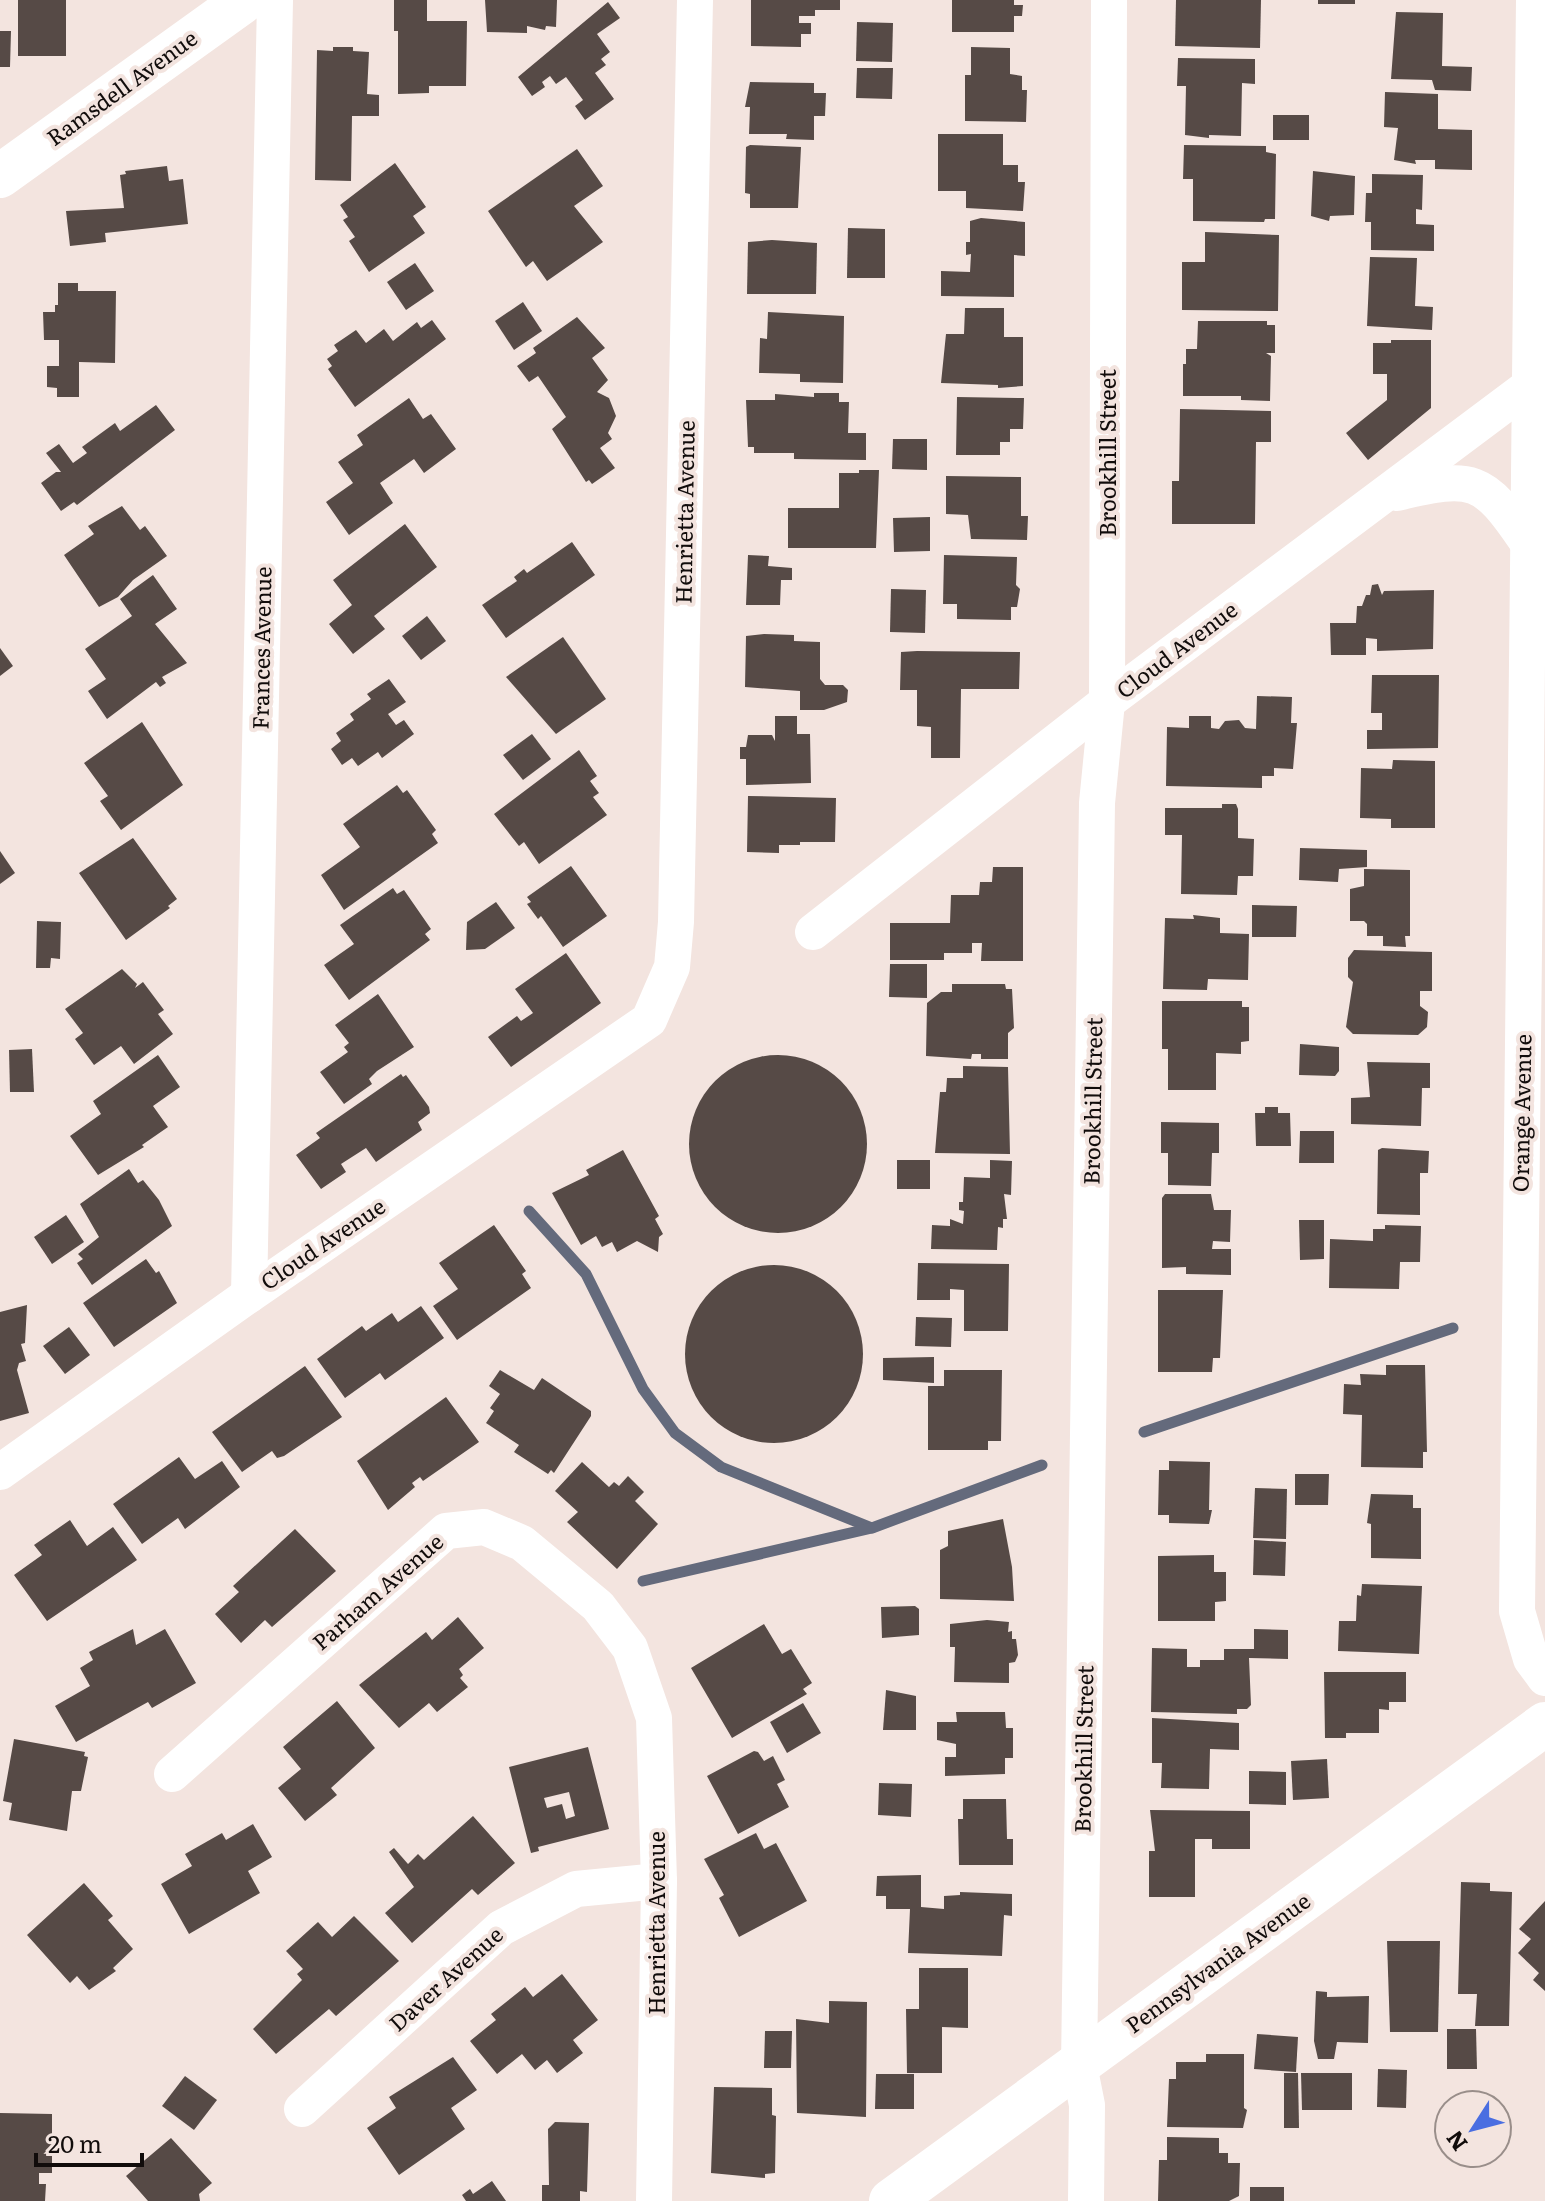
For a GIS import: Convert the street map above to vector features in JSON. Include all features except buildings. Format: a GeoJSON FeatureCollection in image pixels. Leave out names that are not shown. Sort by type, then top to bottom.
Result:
{"type":"FeatureCollection","features":[{"type":"Feature","properties":{"kind":"main road","name":"Ramsdell Avenue"},"geometry":{"type":"LineString","coordinates":[[0,176],[245,0]]}},
{"type":"Feature","properties":{"kind":"main road","name":"Pennsylvania Avenue"},"geometry":{"type":"LineString","coordinates":[[891,2201],[1545,1724]]}},
{"type":"Feature","properties":{"kind":"street","name":"Frances Avenue"},"geometry":{"type":"LineString","coordinates":[[249,1295],[275,0]]}},
{"type":"Feature","properties":{"kind":"street","name":"Henrietta Avenue"},"geometry":{"type":"LineString","coordinates":[[649,1020],[672,967],[676,922],[695,0]]}},
{"type":"Feature","properties":{"kind":"street","name":"Brookhill Street"},"geometry":{"type":"LineString","coordinates":[[1086,2201],[1087,2105],[1079,2065],[1097,803],[1107,702],[1109,0]]}},
{"type":"Feature","properties":{"kind":"street","name":"Orange Avenue"},"geometry":{"type":"LineString","coordinates":[[1534,0],[1537,380],[1527,542],[1517,1611],[1531,1659],[1545,1678]]}},
{"type":"Feature","properties":{"kind":"street","name":"Cloud Avenue"},"geometry":{"type":"LineString","coordinates":[[813,932],[1107,702],[1537,380]]}},
{"type":"Feature","properties":{"kind":"street"},"geometry":{"type":"LineString","coordinates":[[1382,496],[1448,481],[1478,485],[1502,504],[1527,542]]}},
{"type":"Feature","properties":{"kind":"street","name":"Cloud Avenue"},"geometry":{"type":"LineString","coordinates":[[0,1472],[249,1295],[649,1020]]}},
{"type":"Feature","properties":{"kind":"street","name":"Parham Avenue"},"geometry":{"type":"LineString","coordinates":[[172,1774],[446,1531],[484,1527],[522,1543],[598,1606],[630,1648]]}},
{"type":"Feature","properties":{"kind":"street","name":"Henrietta Avenue"},"geometry":{"type":"LineString","coordinates":[[630,1648],[654,1718],[659,1881],[654,2201]]}},
{"type":"Feature","properties":{"kind":"street","name":"Daver Avenue"},"geometry":{"type":"LineString","coordinates":[[302,2109],[501,1928],[576,1889],[659,1881]]}},
{"type":"Feature","properties":{"kind":"waterway"},"geometry":{"type":"LineString","coordinates":[[529,1211],[586,1274],[643,1389],[675,1433],[721,1467],[872,1528]]}},
{"type":"Feature","properties":{"kind":"waterway"},"geometry":{"type":"LineString","coordinates":[[1144,1432],[1453,1328]]}},
{"type":"Feature","properties":{"kind":"waterway"},"geometry":{"type":"LineString","coordinates":[[643,1581],[872,1528],[1042,1465]]}}]}
